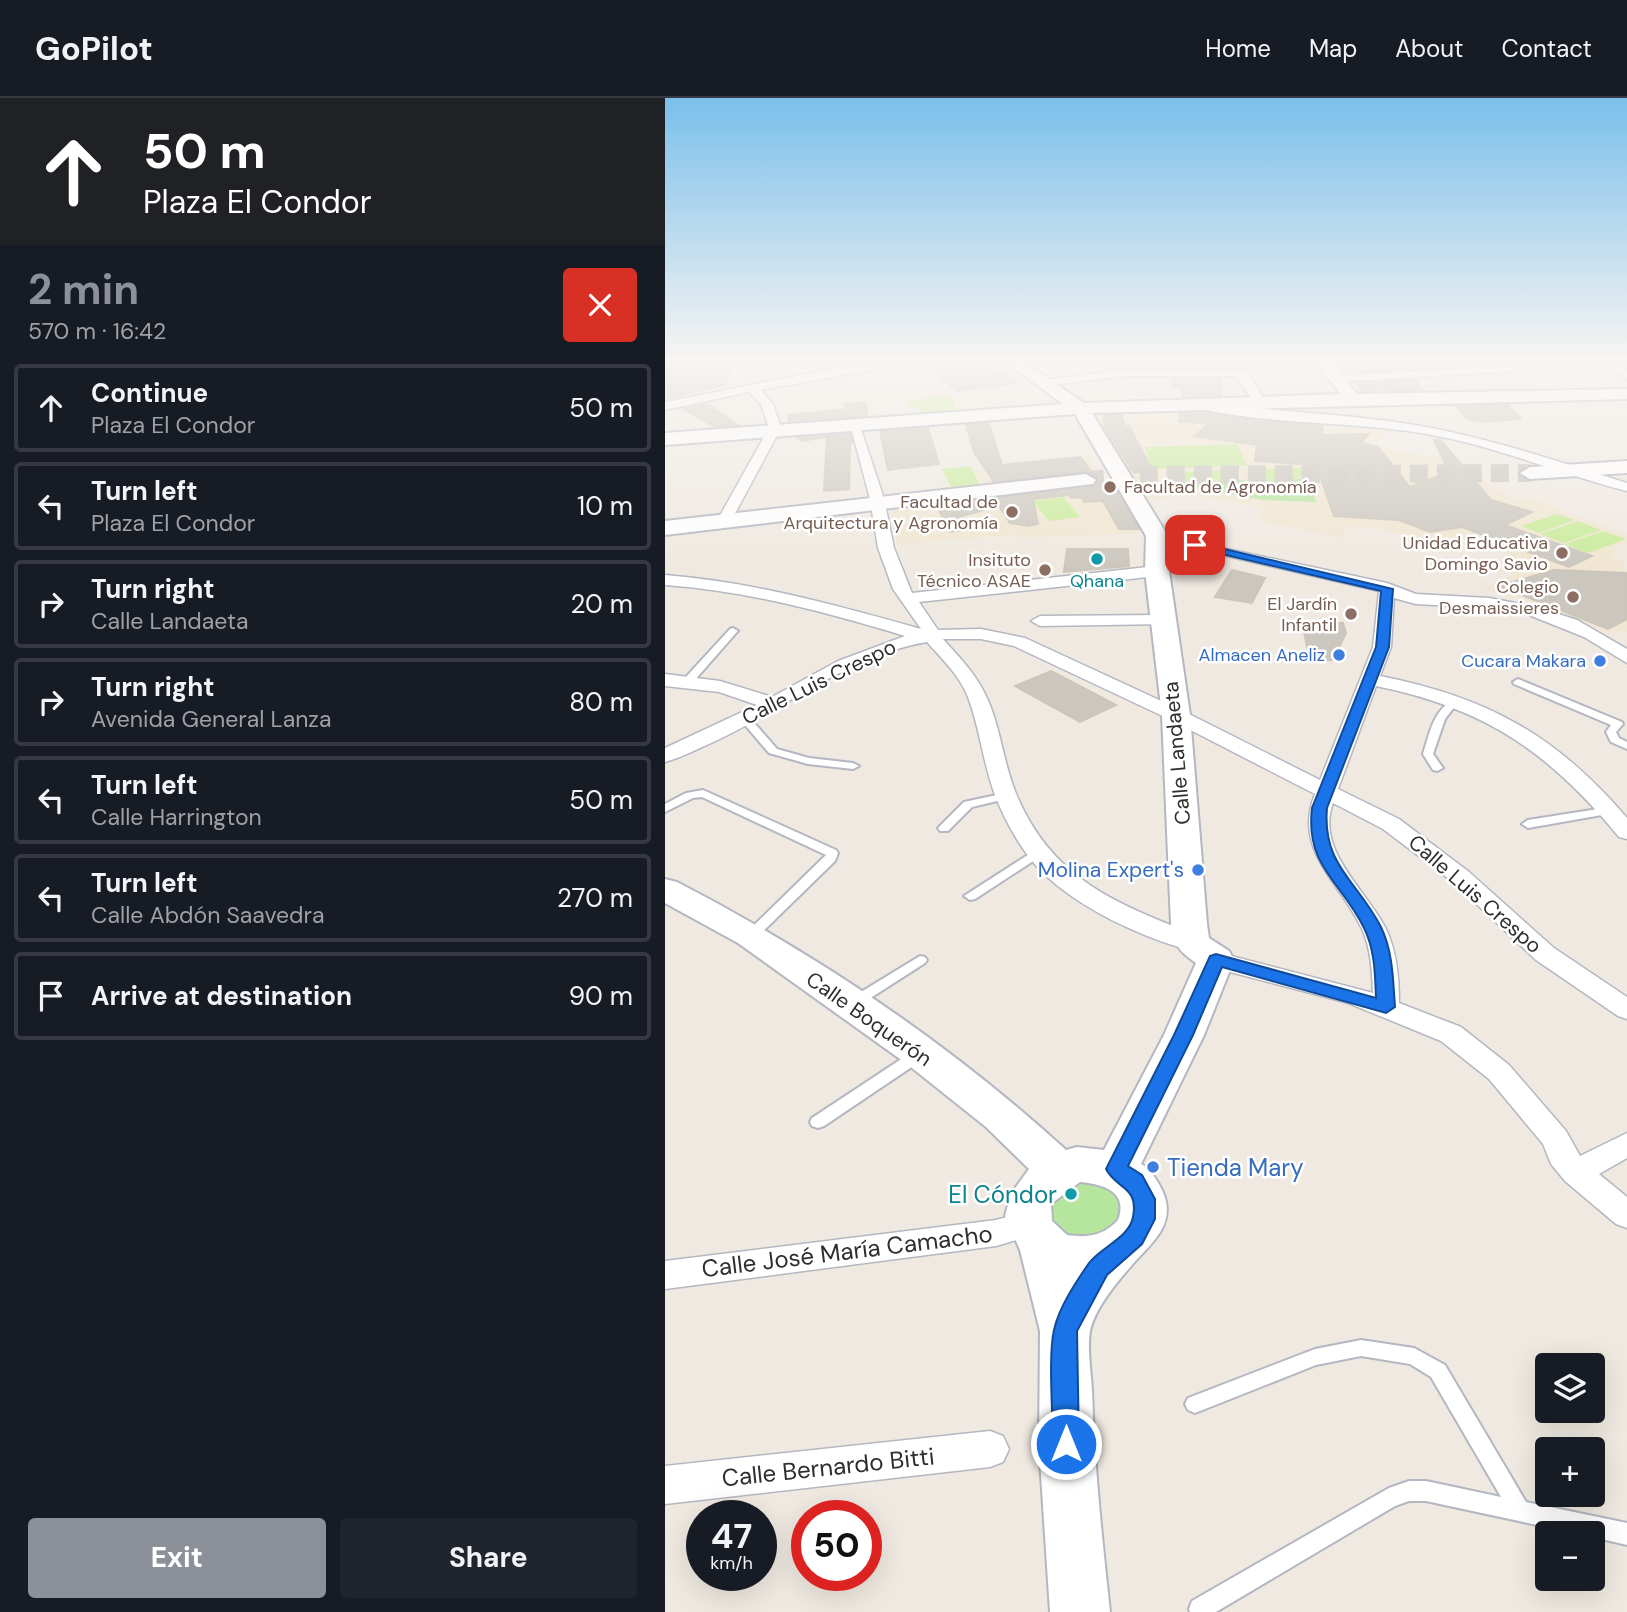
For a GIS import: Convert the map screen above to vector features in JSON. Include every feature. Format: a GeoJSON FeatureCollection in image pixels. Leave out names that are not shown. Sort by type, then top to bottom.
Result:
{"type":"FeatureCollection","features":[{"type":"Feature","properties":{"kind":"main road"},"geometry":{"type":"LineString","coordinates":[[665,439],[748,431]]}},
{"type":"Feature","properties":{"kind":"main road"},"geometry":{"type":"LineString","coordinates":[[1094,431],[1157,536]]}},
{"type":"Feature","properties":{"kind":"main road"},"geometry":{"type":"LineString","coordinates":[[1530,473],[1570,468],[1627,467]]}},
{"type":"Feature","properties":{"kind":"main road"},"geometry":{"type":"LineString","coordinates":[[665,528],[1086,480]]}},
{"type":"Feature","properties":{"kind":"main road","name":"Calle Landaeta"},"geometry":{"type":"LineString","coordinates":[[1116,1169],[1184,1035],[1204,951],[1162,620],[1157,536]]}},
{"type":"Feature","properties":{"kind":"main road","name":"Calle Boquerón"},"geometry":{"type":"LineString","coordinates":[[665,889],[751,935],[921,1054],[1001,1116],[1058,1170]]}},
{"type":"Feature","properties":{"kind":"main road"},"geometry":{"type":"LineString","coordinates":[[1065,1331],[1086,1288],[1115,1251],[1134,1238],[1144,1219],[1144,1199],[1134,1181],[1116,1169],[1098,1164],[1077,1164],[1058,1170],[1043,1180],[1033,1193],[1028,1208],[1065,1331],[1066,1444],[1080,1612]]}},
{"type":"Feature","properties":{"kind":"main road"},"geometry":{"type":"LineString","coordinates":[[1035,1234],[1062,1255],[1089,1258],[1115,1251]]}},
{"type":"Feature","properties":{"kind":"street"},"geometry":{"type":"LineString","coordinates":[[724,521],[774,431]]}},
{"type":"Feature","properties":{"kind":"street"},"geometry":{"type":"LineString","coordinates":[[855,431],[878,505],[886,548],[908,598],[928,624],[931,636],[964,673],[977,696],[1006,796],[1037,853],[1052,869],[1093,898],[1204,951],[1386,1007],[1434,1025],[1468,1045],[1488,1063],[1556,1139],[1562,1156],[1576,1173],[1627,1215]]}},
{"type":"Feature","properties":{"kind":"street"},"geometry":{"type":"LineString","coordinates":[[1428,431],[1472,440],[1627,487]]}},
{"type":"Feature","properties":{"kind":"street"},"geometry":{"type":"LineString","coordinates":[[1157,536],[1387,589],[1405,599],[1480,602],[1540,612],[1602,637],[1627,658]]}},
{"type":"Feature","properties":{"kind":"street"},"geometry":{"type":"LineString","coordinates":[[908,598],[1157,571]]}},
{"type":"Feature","properties":{"kind":"street"},"geometry":{"type":"LineString","coordinates":[[665,580],[705,583],[806,601],[903,631],[931,636]]}},
{"type":"Feature","properties":{"kind":"street"},"geometry":{"type":"LineString","coordinates":[[1386,1007],[1383,957],[1373,927],[1322,850],[1318,826],[1326,792],[1382,647],[1387,589]]}},
{"type":"Feature","properties":{"kind":"street"},"geometry":{"type":"LineString","coordinates":[[1040,621],[1162,620]]}},
{"type":"Feature","properties":{"kind":"street","name":"Calle Luis Crespo"},"geometry":{"type":"LineString","coordinates":[[665,756],[745,719],[888,644],[931,636],[973,634],[1019,642],[1176,715],[1391,824],[1434,854],[1545,954],[1627,1010]]}},
{"type":"Feature","properties":{"kind":"street"},"geometry":{"type":"LineString","coordinates":[[1370,679],[1411,686],[1460,701],[1521,729],[1572,769],[1627,832]]}},
{"type":"Feature","properties":{"kind":"street"},"geometry":{"type":"LineString","coordinates":[[665,680],[689,680],[726,687],[772,704]]}},
{"type":"Feature","properties":{"kind":"street"},"geometry":{"type":"LineString","coordinates":[[1576,1173],[1627,1144]]}},
{"type":"Feature","properties":{"kind":"street","name":"Calle José María Camacho"},"geometry":{"type":"LineString","coordinates":[[665,1275],[996,1233],[1035,1234]]}},
{"type":"Feature","properties":{"kind":"street","name":"Calle Bernardo Bitti"},"geometry":{"type":"LineString","coordinates":[[665,1485],[990,1449]]}},
{"type":"Feature","properties":{"kind":"lane"},"geometry":{"type":"LineString","coordinates":[[689,680],[733,631]]}},
{"type":"Feature","properties":{"kind":"lane"},"geometry":{"type":"LineString","coordinates":[[1518,682],[1618,724],[1611,732],[1615,740],[1627,746]]}},
{"type":"Feature","properties":{"kind":"lane"},"geometry":{"type":"LineString","coordinates":[[1437,768],[1428,754],[1440,718],[1451,705]]}},
{"type":"Feature","properties":{"kind":"lane"},"geometry":{"type":"LineString","coordinates":[[745,719],[773,751],[808,761],[853,766]]}},
{"type":"Feature","properties":{"kind":"lane"},"geometry":{"type":"LineString","coordinates":[[665,809],[689,795],[703,793],[832,852],[831,858],[751,935]]}},
{"type":"Feature","properties":{"kind":"lane"},"geometry":{"type":"LineString","coordinates":[[944,828],[968,804],[1006,796]]}},
{"type":"Feature","properties":{"kind":"lane"},"geometry":{"type":"LineString","coordinates":[[1528,824],[1598,813]]}},
{"type":"Feature","properties":{"kind":"lane"},"geometry":{"type":"LineString","coordinates":[[970,897],[1037,853]]}},
{"type":"Feature","properties":{"kind":"lane"},"geometry":{"type":"LineString","coordinates":[[850,1005],[920,960]]}},
{"type":"Feature","properties":{"kind":"lane"},"geometry":{"type":"LineString","coordinates":[[818,1122],[921,1054]]}},
{"type":"Feature","properties":{"kind":"lane"},"geometry":{"type":"LineString","coordinates":[[1195,1404],[1315,1357],[1361,1348],[1414,1356],[1438,1371],[1515,1502],[1517,1511]]}},
{"type":"Feature","properties":{"kind":"lane"},"geometry":{"type":"LineString","coordinates":[[1200,1609],[1389,1498],[1409,1491],[1426,1491],[1627,1534]]}},
{"type":"Feature","properties":{"kind":"shaded area"},"geometry":{"type":"Polygon","coordinates":[[[1105,431],[1388,431],[1374,447],[1477,464],[1477,471],[1486,482],[1517,500],[1527,497],[1627,535],[1627,544],[1619,543],[1613,559],[1625,562],[1622,570],[1627,571],[1627,631],[1606,632],[1529,601],[1484,589],[1513,575],[1501,570],[1511,546],[1499,542],[1524,532],[1514,528],[1436,541],[1362,526],[1344,527],[1347,539],[1259,521],[1259,507],[1193,495],[1148,500],[1105,431]]]}},
{"type":"Feature","properties":{"kind":"shaded area"},"geometry":{"type":"Polygon","coordinates":[[[1088,456],[1099,474],[983,487],[974,470],[1088,456]]]}},
{"type":"Feature","properties":{"kind":"shaded area","name":"Facultad de Arquitectura y Agronomía"},"geometry":{"type":"Polygon","coordinates":[[[1107,482],[1115,484],[1143,533],[1020,538],[1020,535],[1013,535],[897,544],[891,507],[1107,482]]]}},
{"type":"Feature","properties":{"kind":"green space"},"geometry":{"type":"Polygon","coordinates":[[[1237,444],[1247,465],[1151,469],[1145,447],[1237,444]]]}},
{"type":"Feature","properties":{"kind":"green space"},"geometry":{"type":"Polygon","coordinates":[[[970,466],[981,486],[952,489],[942,469],[970,466]]]}},
{"type":"Feature","properties":{"kind":"green space"},"geometry":{"type":"Polygon","coordinates":[[[1304,468],[1308,477],[1252,479],[1248,469],[1304,468]]]}},
{"type":"Feature","properties":{"kind":"green space"},"geometry":{"type":"Polygon","coordinates":[[[1233,470],[1237,479],[1184,481],[1181,472],[1233,470]]]}},
{"type":"Feature","properties":{"kind":"green space"},"geometry":{"type":"Polygon","coordinates":[[[1308,478],[1316,502],[1263,500],[1162,482],[1308,478]]]}},
{"type":"Feature","properties":{"kind":"green space"},"geometry":{"type":"Polygon","coordinates":[[[1063,497],[1080,517],[1049,521],[1033,501],[1063,497]]]}},
{"type":"Feature","properties":{"kind":"green space"},"geometry":{"type":"Polygon","coordinates":[[[1557,514],[1574,520],[1539,533],[1521,526],[1557,514]]]}},
{"type":"Feature","properties":{"kind":"green space"},"geometry":{"type":"Polygon","coordinates":[[[1578,521],[1601,530],[1563,543],[1540,534],[1578,521]]]}},
{"type":"Feature","properties":{"kind":"green space"},"geometry":{"type":"Polygon","coordinates":[[[1603,531],[1626,539],[1588,553],[1565,544],[1603,531]]]}},
{"type":"Feature","properties":{"kind":"green space"},"geometry":{"type":"Polygon","coordinates":[[[1069,1180],[1104,1181],[1123,1203],[1115,1224],[1109,1230],[1095,1236],[1064,1236],[1049,1222],[1046,1202],[1069,1180]]]}},
{"type":"Feature","properties":{"kind":"building"},"geometry":{"type":"Polygon","coordinates":[[[880,431],[929,431],[939,464],[888,470],[880,431]]]}},
{"type":"Feature","properties":{"kind":"building"},"geometry":{"type":"Polygon","coordinates":[[[968,431],[991,431],[1002,465],[1080,457],[1095,476],[1086,471],[994,482],[974,452],[968,431]]]}},
{"type":"Feature","properties":{"kind":"building"},"geometry":{"type":"Polygon","coordinates":[[[1107,431],[1131,431],[1152,470],[1134,473],[1107,431]]]}},
{"type":"Feature","properties":{"kind":"building"},"geometry":{"type":"Polygon","coordinates":[[[1201,431],[1322,431],[1321,435],[1369,434],[1361,443],[1378,447],[1410,487],[1449,472],[1434,440],[1440,439],[1491,500],[1532,512],[1505,525],[1592,556],[1569,567],[1462,527],[1430,532],[1399,520],[1334,516],[1316,465],[1255,461],[1257,445],[1194,436],[1201,431]]]}},
{"type":"Feature","properties":{"kind":"building"},"geometry":{"type":"Polygon","coordinates":[[[850,434],[853,443],[850,444],[849,489],[824,491],[827,437],[801,441],[797,438],[850,434]]]}},
{"type":"Feature","properties":{"kind":"building"},"geometry":{"type":"Polygon","coordinates":[[[1098,481],[1112,483],[1139,529],[1119,529],[1103,501],[1084,502],[1081,497],[1071,498],[1069,495],[1033,499],[1038,524],[1028,526],[1010,523],[999,506],[962,516],[970,529],[950,532],[936,505],[1093,487],[1098,481]]]}},
{"type":"Feature","properties":{"kind":"building"},"geometry":{"type":"Polygon","coordinates":[[[1171,546],[1216,557],[1215,562],[1171,564],[1171,546]]]}},
{"type":"Feature","properties":{"kind":"building","name":"Qhana"},"geometry":{"type":"Polygon","coordinates":[[[1067,549],[1128,549],[1129,566],[1064,572],[1067,549]]]}},
{"type":"Feature","properties":{"kind":"building"},"geometry":{"type":"Polygon","coordinates":[[[1232,570],[1265,578],[1252,603],[1215,597],[1232,570]]]}},
{"type":"Feature","properties":{"kind":"building","name":"Colegio Desmaissieres"},"geometry":{"type":"Polygon","coordinates":[[[1554,570],[1627,573],[1627,619],[1608,629],[1499,586],[1554,570]]]}},
{"type":"Feature","properties":{"kind":"building"},"geometry":{"type":"Polygon","coordinates":[[[1302,622],[1343,623],[1346,633],[1333,660],[1310,661],[1302,622]]]}},
{"type":"Feature","properties":{"kind":"building"},"geometry":{"type":"Polygon","coordinates":[[[1051,671],[1116,705],[1080,722],[1015,686],[1051,671]]]}},
{"type":"Feature","properties":{"kind":"tunnel"},"geometry":{"type":"LineString","coordinates":[[1086,480],[1154,475],[1530,473]]}},
{"type":"Feature","properties":{"kind":"place","name":"Facultad de Agronomía"},"geometry":{"type":"Point","coordinates":[1110,487]}},
{"type":"Feature","properties":{"kind":"place","name":"Facultad de Arquitectura y Agronomía"},"geometry":{"type":"Point","coordinates":[1012,512]}},
{"type":"Feature","properties":{"kind":"place","name":"Unidad Educativa Domingo Savio"},"geometry":{"type":"Point","coordinates":[1562,553]}},
{"type":"Feature","properties":{"kind":"place","name":"Qhana"},"geometry":{"type":"Point","coordinates":[1097,559]}},
{"type":"Feature","properties":{"kind":"place","name":"Insituto Técnico ASAE"},"geometry":{"type":"Point","coordinates":[1045,570]}},
{"type":"Feature","properties":{"kind":"place","name":"Colegio Desmaissieres"},"geometry":{"type":"Point","coordinates":[1573,597]}},
{"type":"Feature","properties":{"kind":"place","name":"El Jardín Infantil"},"geometry":{"type":"Point","coordinates":[1351,614]}},
{"type":"Feature","properties":{"kind":"place","name":"Almacen Aneliz"},"geometry":{"type":"Point","coordinates":[1339,655]}},
{"type":"Feature","properties":{"kind":"place","name":"Cucara Makara"},"geometry":{"type":"Point","coordinates":[1600,661]}},
{"type":"Feature","properties":{"kind":"place","name":"Molina Expert's"},"geometry":{"type":"Point","coordinates":[1198,870]}},
{"type":"Feature","properties":{"kind":"place","name":"Tienda Mary"},"geometry":{"type":"Point","coordinates":[1153,1167]}},
{"type":"Feature","properties":{"kind":"place","name":"El Cóndor"},"geometry":{"type":"Point","coordinates":[1071,1194]}},
{"type":"Feature","properties":{"kind":"route"},"geometry":{"type":"LineString","coordinates":[[1066,1444],[1065,1331],[1074,1309],[1099,1268],[1115,1251],[1134,1238],[1144,1219],[1144,1199],[1134,1181],[1116,1169],[1184,1035],[1216,960],[1338,991],[1386,1007],[1383,957],[1373,927],[1333,871],[1322,850],[1318,826],[1320,808],[1382,647],[1387,589],[1195,545]]}}]}
